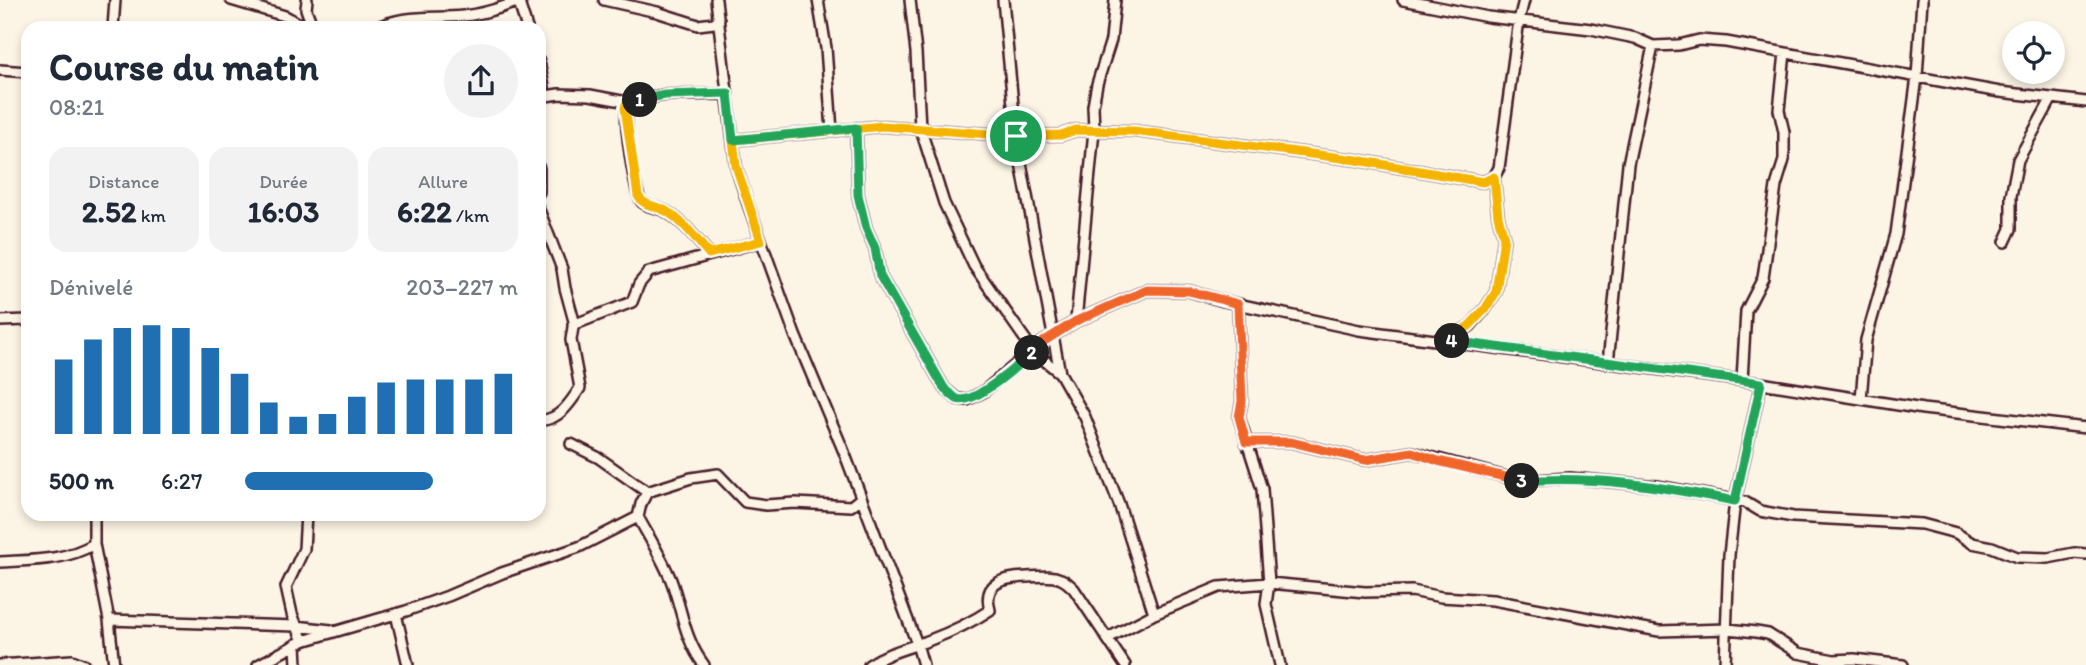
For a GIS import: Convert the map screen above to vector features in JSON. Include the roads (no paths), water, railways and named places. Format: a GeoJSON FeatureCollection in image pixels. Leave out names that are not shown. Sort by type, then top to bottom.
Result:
{"type":"FeatureCollection","features":[{"type":"Feature","properties":{"kind":"street"},"geometry":{"type":"LineString","coordinates":[[114,21],[115,0]]}},
{"type":"Feature","properties":{"kind":"street"},"geometry":{"type":"LineString","coordinates":[[231,0],[294,21]]}},
{"type":"Feature","properties":{"kind":"street"},"geometry":{"type":"LineString","coordinates":[[307,0],[306,9],[310,21]]}},
{"type":"Feature","properties":{"kind":"street"},"geometry":{"type":"LineString","coordinates":[[406,21],[481,14],[519,0],[525,21]]}},
{"type":"Feature","properties":{"kind":"street"},"geometry":{"type":"LineString","coordinates":[[604,0],[698,25],[714,23],[719,19]]}},
{"type":"Feature","properties":{"kind":"street"},"geometry":{"type":"LineString","coordinates":[[716,0],[736,166],[795,335],[844,452],[923,665]]}},
{"type":"Feature","properties":{"kind":"street"},"geometry":{"type":"LineString","coordinates":[[818,0],[826,48],[832,131]]}},
{"type":"Feature","properties":{"kind":"street"},"geometry":{"type":"LineString","coordinates":[[910,0],[920,127],[944,203],[974,266],[1034,352],[1060,373]]}},
{"type":"Feature","properties":{"kind":"street"},"geometry":{"type":"LineString","coordinates":[[1003,0],[1016,136],[1060,373],[1085,417],[1119,504],[1154,614]]}},
{"type":"Feature","properties":{"kind":"street"},"geometry":{"type":"LineString","coordinates":[[1076,321],[1095,95],[1111,40],[1115,0]]}},
{"type":"Feature","properties":{"kind":"street"},"geometry":{"type":"LineString","coordinates":[[1403,0],[1591,29],[1635,38],[1653,46],[1679,45],[1699,40],[1726,42],[2000,92],[2086,102]]}},
{"type":"Feature","properties":{"kind":"street"},"geometry":{"type":"LineString","coordinates":[[1447,341],[1469,326],[1486,308],[1496,292],[1504,238],[1498,216],[1494,177],[1500,159],[1524,0]]}},
{"type":"Feature","properties":{"kind":"street"},"geometry":{"type":"LineString","coordinates":[[1861,399],[1866,340],[1896,234],[1917,77],[1922,0]]}},
{"type":"Feature","properties":{"kind":"street"},"geometry":{"type":"LineString","coordinates":[[1608,363],[1628,164],[1653,46]]}},
{"type":"Feature","properties":{"kind":"street"},"geometry":{"type":"LineString","coordinates":[[1742,380],[1746,311],[1763,278],[1776,186],[1784,160],[1784,132],[1779,110],[1785,53]]}},
{"type":"Feature","properties":{"kind":"street"},"geometry":{"type":"LineString","coordinates":[[0,70],[21,72]]}},
{"type":"Feature","properties":{"kind":"street"},"geometry":{"type":"LineString","coordinates":[[546,98],[559,94],[579,95],[627,102],[665,95],[728,93]]}},
{"type":"Feature","properties":{"kind":"street"},"geometry":{"type":"LineString","coordinates":[[2005,242],[2011,229],[2011,196],[2018,160],[2052,98]]}},
{"type":"Feature","properties":{"kind":"street"},"geometry":{"type":"LineString","coordinates":[[627,102],[626,120],[638,196],[647,205],[666,211],[687,228],[709,254]]}},
{"type":"Feature","properties":{"kind":"street"},"geometry":{"type":"LineString","coordinates":[[733,140],[856,128],[920,127],[1016,136],[1061,135],[1076,130],[1134,131],[1357,160],[1483,182],[1494,177]]}},
{"type":"Feature","properties":{"kind":"street"},"geometry":{"type":"LineString","coordinates":[[856,128],[858,195],[866,228],[875,248],[880,276],[944,388],[957,399],[967,400],[983,392],[1076,321],[1147,290],[1189,291],[1359,330],[1742,380],[1923,409],[2086,428]]}},
{"type":"Feature","properties":{"kind":"street"},"geometry":{"type":"LineString","coordinates":[[546,228],[562,269],[573,326],[572,351],[580,388],[564,410],[546,420]]}},
{"type":"Feature","properties":{"kind":"street"},"geometry":{"type":"LineString","coordinates":[[573,326],[632,302],[639,284],[649,272],[761,241]]}},
{"type":"Feature","properties":{"kind":"street"},"geometry":{"type":"LineString","coordinates":[[1238,304],[1242,401],[1239,417],[1262,489],[1269,583],[1266,604],[1280,665]]}},
{"type":"Feature","properties":{"kind":"street"},"geometry":{"type":"LineString","coordinates":[[0,321],[21,320]]}},
{"type":"Feature","properties":{"kind":"street"},"geometry":{"type":"LineString","coordinates":[[1726,665],[1729,555],[1735,501],[1761,383]]}},
{"type":"Feature","properties":{"kind":"street"},"geometry":{"type":"LineString","coordinates":[[1246,442],[1291,442],[1365,460],[1412,452],[1521,481],[1570,478],[1657,486],[1745,502],[1760,511],[1793,517],[1922,524],[1956,533],[1972,543],[1992,547],[2017,557],[2048,558],[2074,553],[2086,554]]}},
{"type":"Feature","properties":{"kind":"street"},"geometry":{"type":"LineString","coordinates":[[571,444],[599,458],[647,492]]}},
{"type":"Feature","properties":{"kind":"street"},"geometry":{"type":"LineString","coordinates":[[704,665],[687,635],[671,581],[638,517],[640,504],[647,492],[714,473],[722,477],[742,500],[758,505],[795,503],[850,506],[861,498]]}},
{"type":"Feature","properties":{"kind":"street"},"geometry":{"type":"LineString","coordinates":[[258,665],[300,643],[396,614],[579,547],[638,517]]}},
{"type":"Feature","properties":{"kind":"street"},"geometry":{"type":"LineString","coordinates":[[94,521],[94,544],[109,620],[113,665]]}},
{"type":"Feature","properties":{"kind":"street"},"geometry":{"type":"LineString","coordinates":[[297,665],[300,643],[286,587],[304,549],[306,521]]}},
{"type":"Feature","properties":{"kind":"street"},"geometry":{"type":"LineString","coordinates":[[0,562],[57,558],[71,555],[94,544]]}},
{"type":"Feature","properties":{"kind":"street"},"geometry":{"type":"LineString","coordinates":[[869,665],[888,654],[946,633],[990,610],[987,599],[993,586],[1006,578],[1049,576],[1063,579],[1074,589],[1125,665]]}},
{"type":"Feature","properties":{"kind":"street"},"geometry":{"type":"LineString","coordinates":[[1108,638],[1154,614],[1219,587],[1269,583],[1365,592],[1412,591],[1441,597],[1493,600],[1659,631],[1728,629],[1768,634],[1798,653],[1834,660],[1854,659],[1903,665]]}},
{"type":"Feature","properties":{"kind":"street"},"geometry":{"type":"LineString","coordinates":[[396,614],[408,665]]}},
{"type":"Feature","properties":{"kind":"street"},"geometry":{"type":"LineString","coordinates":[[109,620],[296,626],[335,631]]}},
{"type":"Feature","properties":{"kind":"street"},"geometry":{"type":"LineString","coordinates":[[0,665],[72,660],[84,665]]}}]}
